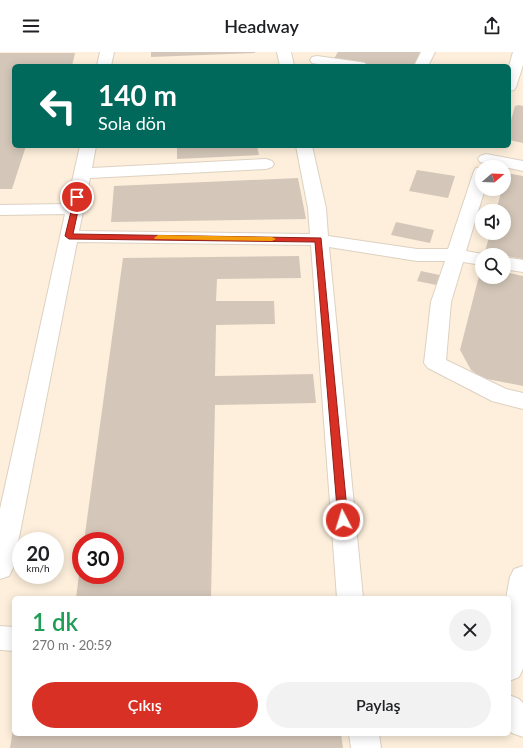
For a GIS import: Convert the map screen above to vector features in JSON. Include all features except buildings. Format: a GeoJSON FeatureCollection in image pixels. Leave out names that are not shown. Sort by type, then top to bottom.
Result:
{"type":"FeatureCollection","features":[{"type":"Feature","properties":{"kind":"street"},"geometry":{"type":"LineString","coordinates":[[104,64],[107,52]]}},
{"type":"Feature","properties":{"kind":"street"},"geometry":{"type":"LineString","coordinates":[[284,52],[287,64]]}},
{"type":"Feature","properties":{"kind":"street"},"geometry":{"type":"LineString","coordinates":[[422,64],[428,52]]}},
{"type":"Feature","properties":{"kind":"street"},"geometry":{"type":"LineString","coordinates":[[511,81],[520,52]]}},
{"type":"Feature","properties":{"kind":"street"},"geometry":{"type":"LineString","coordinates":[[317,60],[346,64]]}},
{"type":"Feature","properties":{"kind":"street"},"geometry":{"type":"LineString","coordinates":[[511,92],[523,94]]}},
{"type":"Feature","properties":{"kind":"street"},"geometry":{"type":"LineString","coordinates":[[0,568],[88,148]]}},
{"type":"Feature","properties":{"kind":"street"},"geometry":{"type":"LineString","coordinates":[[304,148],[317,208],[350,596]]}},
{"type":"Feature","properties":{"kind":"street"},"geometry":{"type":"LineString","coordinates":[[82,173],[266,164]]}},
{"type":"Feature","properties":{"kind":"street"},"geometry":{"type":"LineString","coordinates":[[511,164],[523,166]]}},
{"type":"Feature","properties":{"kind":"street"},"geometry":{"type":"LineString","coordinates":[[475,193],[441,302],[435,362],[500,396],[523,401]]}},
{"type":"Feature","properties":{"kind":"street"},"geometry":{"type":"LineString","coordinates":[[0,210],[75,209]]}},
{"type":"Feature","properties":{"kind":"street"},"geometry":{"type":"LineString","coordinates":[[69,236],[319,240],[417,255],[456,255],[475,258]]}},
{"type":"Feature","properties":{"kind":"street"},"geometry":{"type":"LineString","coordinates":[[511,264],[523,266]]}},
{"type":"Feature","properties":{"kind":"street"},"geometry":{"type":"LineString","coordinates":[[511,655],[523,577]]}},
{"type":"Feature","properties":{"kind":"street"},"geometry":{"type":"LineString","coordinates":[[0,638],[12,639]]}},
{"type":"Feature","properties":{"kind":"street"},"geometry":{"type":"LineString","coordinates":[[511,711],[523,723]]}},
{"type":"Feature","properties":{"kind":"street"},"geometry":{"type":"LineString","coordinates":[[364,736],[366,748]]}},
{"type":"Feature","properties":{"kind":"shaded area"},"geometry":{"type":"Polygon","coordinates":[[[0,52],[523,52],[523,748],[0,748],[0,52]]]}},
{"type":"Feature","properties":{"kind":"slow traffic"},"geometry":{"type":"LineString","coordinates":[[158,238],[272,239]]}},
{"type":"Feature","properties":{"kind":"route"},"geometry":{"type":"LineString","coordinates":[[77,197],[69,236],[319,240],[343,520]]}}]}
